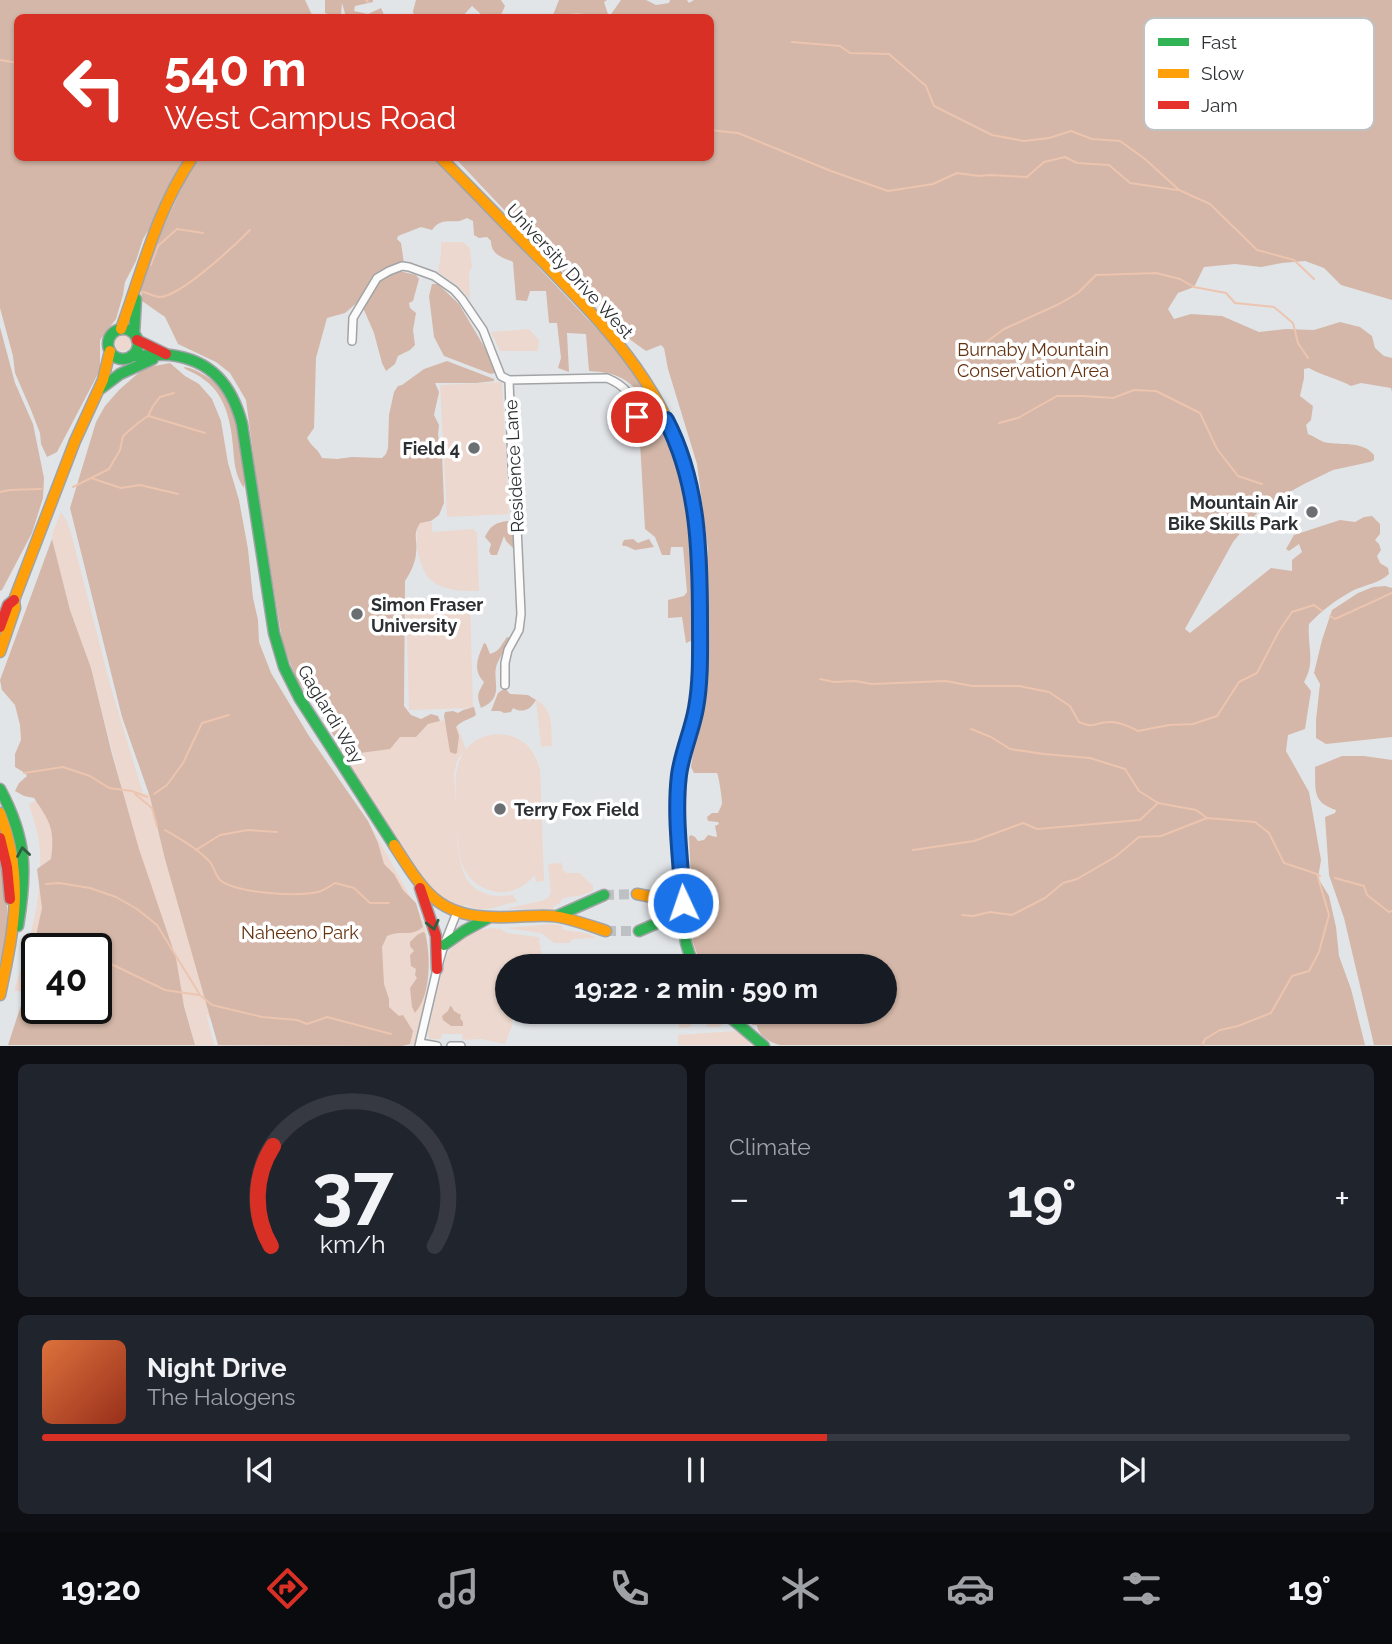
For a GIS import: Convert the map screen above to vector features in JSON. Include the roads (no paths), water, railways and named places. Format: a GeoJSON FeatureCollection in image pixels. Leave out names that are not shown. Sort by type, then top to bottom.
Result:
{"type":"FeatureCollection","features":[{"type":"Feature","properties":{"kind":"street"},"geometry":{"type":"LineString","coordinates":[[121,329],[174,186],[190,161]]}},
{"type":"Feature","properties":{"kind":"street","name":"University Drive West"},"geometry":{"type":"LineString","coordinates":[[444,161],[606,328],[656,399],[678,446],[688,476],[700,555],[700,636],[696,708],[678,786],[683,911],[689,954]]}},
{"type":"Feature","properties":{"kind":"street","name":"Residence Lane"},"geometry":{"type":"LineString","coordinates":[[352,341],[353,318],[377,278],[402,266],[409,267],[434,276],[462,299],[483,330],[500,374],[509,380],[521,614],[519,631],[508,650],[505,663],[505,685]]}},
{"type":"Feature","properties":{"kind":"street"},"geometry":{"type":"LineString","coordinates":[[103,380],[137,349],[134,314],[137,284]]}},
{"type":"Feature","properties":{"kind":"street"},"geometry":{"type":"LineString","coordinates":[[0,652],[15,608],[14,600],[75,442],[103,380],[110,351],[110,337],[121,329],[128,330],[136,337]]}},
{"type":"Feature","properties":{"kind":"street","name":"Gaglardi Way"},"geometry":{"type":"LineString","coordinates":[[136,337],[166,355]]}},
{"type":"Feature","properties":{"kind":"street"},"geometry":{"type":"LineString","coordinates":[[110,351],[117,357],[129,357]]}},
{"type":"Feature","properties":{"kind":"street"},"geometry":{"type":"LineString","coordinates":[[97,392],[120,374],[166,355]]}},
{"type":"Feature","properties":{"kind":"street","name":"Gaglardi Way"},"geometry":{"type":"LineString","coordinates":[[129,357],[166,355],[206,366],[218,375],[232,393],[242,424],[274,633],[281,660],[300,699],[419,884],[444,907],[464,915],[488,918],[557,916],[606,931]]}},
{"type":"Feature","properties":{"kind":"street"},"geometry":{"type":"LineString","coordinates":[[509,380],[607,378],[626,392],[637,417],[643,422],[652,425],[666,420]]}},
{"type":"Feature","properties":{"kind":"street"},"geometry":{"type":"LineString","coordinates":[[0,603],[19,587]]}},
{"type":"Feature","properties":{"kind":"street"},"geometry":{"type":"LineString","coordinates":[[0,627],[8,605],[14,600]]}},
{"type":"Feature","properties":{"kind":"street"},"geometry":{"type":"LineString","coordinates":[[0,789],[19,832],[26,879],[18,928],[11,942]]}},
{"type":"Feature","properties":{"kind":"street"},"geometry":{"type":"LineString","coordinates":[[0,813],[15,866],[16,890],[11,942],[0,995]]}},
{"type":"Feature","properties":{"kind":"street"},"geometry":{"type":"LineString","coordinates":[[0,838],[7,867],[13,926]]}},
{"type":"Feature","properties":{"kind":"street"},"geometry":{"type":"LineString","coordinates":[[419,884],[436,936],[437,969]]}},
{"type":"Feature","properties":{"kind":"street"},"geometry":{"type":"LineString","coordinates":[[637,894],[667,901],[683,911]]}},
{"type":"Feature","properties":{"kind":"street","name":"Gaglardi Way"},"geometry":{"type":"LineString","coordinates":[[557,916],[604,895]]}},
{"type":"Feature","properties":{"kind":"street"},"geometry":{"type":"LineString","coordinates":[[639,931],[683,911]]}},
{"type":"Feature","properties":{"kind":"street"},"geometry":{"type":"LineString","coordinates":[[437,1045],[420,1044],[444,944],[457,912]]}},
{"type":"Feature","properties":{"kind":"street"},"geometry":{"type":"LineString","coordinates":[[444,944],[488,918]]}},
{"type":"Feature","properties":{"kind":"street"},"geometry":{"type":"LineString","coordinates":[[739,1024],[764,1045]]}},
{"type":"Feature","properties":{"kind":"street"},"geometry":{"type":"LineString","coordinates":[[451,1045],[461,1045]]}},
{"type":"Feature","properties":{"kind":"waterway"},"geometry":{"type":"LineString","coordinates":[[792,42],[840,46],[850,53],[889,54],[926,86],[934,106],[992,135],[1024,141],[1049,138],[1071,131],[1092,139],[1120,141],[1145,159],[1179,190],[1210,204],[1257,250],[1294,260],[1314,279]]}},
{"type":"Feature","properties":{"kind":"waterway"},"geometry":{"type":"LineString","coordinates":[[0,60],[14,62]]}},
{"type":"Feature","properties":{"kind":"waterway"},"geometry":{"type":"LineString","coordinates":[[714,130],[738,133],[888,191],[933,184],[957,173],[1027,177],[1044,162],[1065,157],[1077,163],[1109,165],[1130,183],[1177,190]]}},
{"type":"Feature","properties":{"kind":"waterway"},"geometry":{"type":"LineString","coordinates":[[151,265],[158,246],[177,229],[203,233]]}},
{"type":"Feature","properties":{"kind":"waterway"},"geometry":{"type":"LineString","coordinates":[[143,292],[160,297],[181,288],[207,269],[250,230]]}},
{"type":"Feature","properties":{"kind":"waterway"},"geometry":{"type":"LineString","coordinates":[[977,349],[1004,329],[1078,293],[1096,275],[1156,273],[1180,279],[1194,287],[1226,293],[1235,303],[1274,307],[1293,323],[1298,343],[1308,358]]}},
{"type":"Feature","properties":{"kind":"waterway"},"geometry":{"type":"LineString","coordinates":[[999,423],[1018,418],[1057,396],[1113,398],[1134,390],[1156,391],[1200,413],[1217,449],[1238,476],[1262,484]]}},
{"type":"Feature","properties":{"kind":"waterway"},"geometry":{"type":"LineString","coordinates":[[73,487],[109,469],[120,450],[123,436],[148,416],[160,397],[174,393]]}},
{"type":"Feature","properties":{"kind":"waterway"},"geometry":{"type":"LineString","coordinates":[[149,416],[205,433]]}},
{"type":"Feature","properties":{"kind":"waterway"},"geometry":{"type":"LineString","coordinates":[[91,478],[121,488],[140,485],[178,494]]}},
{"type":"Feature","properties":{"kind":"waterway"},"geometry":{"type":"LineString","coordinates":[[0,492],[41,489]]}},
{"type":"Feature","properties":{"kind":"waterway"},"geometry":{"type":"LineString","coordinates":[[1330,616],[1335,619],[1392,593]]}},
{"type":"Feature","properties":{"kind":"waterway"},"geometry":{"type":"LineString","coordinates":[[820,679],[872,684],[946,681],[972,686],[1019,686],[1049,692],[1070,706],[1079,722],[1089,725],[1116,722],[1138,731],[1193,724],[1217,716],[1239,682],[1257,673],[1292,612],[1314,605],[1322,611]]}},
{"type":"Feature","properties":{"kind":"waterway"},"geometry":{"type":"LineString","coordinates":[[154,794],[167,785],[183,763],[202,723],[229,715]]}},
{"type":"Feature","properties":{"kind":"waterway"},"geometry":{"type":"LineString","coordinates":[[971,729],[1010,749],[1090,758],[1125,769],[1139,791],[1158,803],[1196,810],[1207,818],[1255,822],[1269,833],[1284,863],[1317,874]]}},
{"type":"Feature","properties":{"kind":"waterway"},"geometry":{"type":"LineString","coordinates":[[24,773],[63,767],[90,776],[109,788],[132,791],[147,797]]}},
{"type":"Feature","properties":{"kind":"waterway"},"geometry":{"type":"LineString","coordinates":[[135,794],[152,808],[157,826]]}},
{"type":"Feature","properties":{"kind":"waterway"},"geometry":{"type":"LineString","coordinates":[[913,850],[974,841],[1023,823],[1037,829],[1140,820],[1158,803]]}},
{"type":"Feature","properties":{"kind":"waterway"},"geometry":{"type":"LineString","coordinates":[[962,915],[973,916],[990,912],[1012,915],[1045,898],[1063,883],[1077,879],[1115,857],[1139,837],[1161,836],[1207,818]]}},
{"type":"Feature","properties":{"kind":"waterway"},"geometry":{"type":"LineString","coordinates":[[165,830],[204,856],[220,880],[240,888],[300,894],[321,891],[335,883],[354,888],[370,903],[389,903]]}},
{"type":"Feature","properties":{"kind":"waterway"},"geometry":{"type":"LineString","coordinates":[[196,850],[220,835],[248,830],[277,832]]}},
{"type":"Feature","properties":{"kind":"waterway"},"geometry":{"type":"LineString","coordinates":[[1202,1046],[1205,1039],[1220,1030],[1271,1013],[1292,976],[1309,971],[1319,952],[1329,915],[1317,874],[1320,876]]}},
{"type":"Feature","properties":{"kind":"waterway"},"geometry":{"type":"LineString","coordinates":[[1335,878],[1364,886],[1367,895],[1389,912],[1392,911]]}},
{"type":"Feature","properties":{"kind":"waterway"},"geometry":{"type":"LineString","coordinates":[[46,884],[59,883],[90,888],[116,897],[137,909],[157,925],[200,995],[212,1005],[307,1024],[327,1017],[391,1034]]}},
{"type":"Feature","properties":{"kind":"waterway"},"geometry":{"type":"LineString","coordinates":[[112,964],[165,990],[199,995]]}},
{"type":"Feature","properties":{"kind":"tunnel"},"geometry":{"type":"LineString","coordinates":[[604,895],[637,894]]}},
{"type":"Feature","properties":{"kind":"tunnel"},"geometry":{"type":"LineString","coordinates":[[606,931],[639,931]]}},
{"type":"Feature","properties":{"kind":"place","name":"Field 4"},"geometry":{"type":"Point","coordinates":[474,448]}},
{"type":"Feature","properties":{"kind":"place","name":"Mountain Air Bike Skills Park"},"geometry":{"type":"Point","coordinates":[1312,512]}},
{"type":"Feature","properties":{"kind":"place","name":"Simon Fraser University"},"geometry":{"type":"Point","coordinates":[357,614]}},
{"type":"Feature","properties":{"kind":"place","name":"Terry Fox Field"},"geometry":{"type":"Point","coordinates":[500,809]}},
{"type":"Feature","properties":{"kind":"park label","name":"Burnaby Mountain Conservation Area"},"geometry":{"type":"Point","coordinates":[1033,359]}},
{"type":"Feature","properties":{"kind":"park label","name":"Naheeno Park"},"geometry":{"type":"Point","coordinates":[300,932]}}]}
